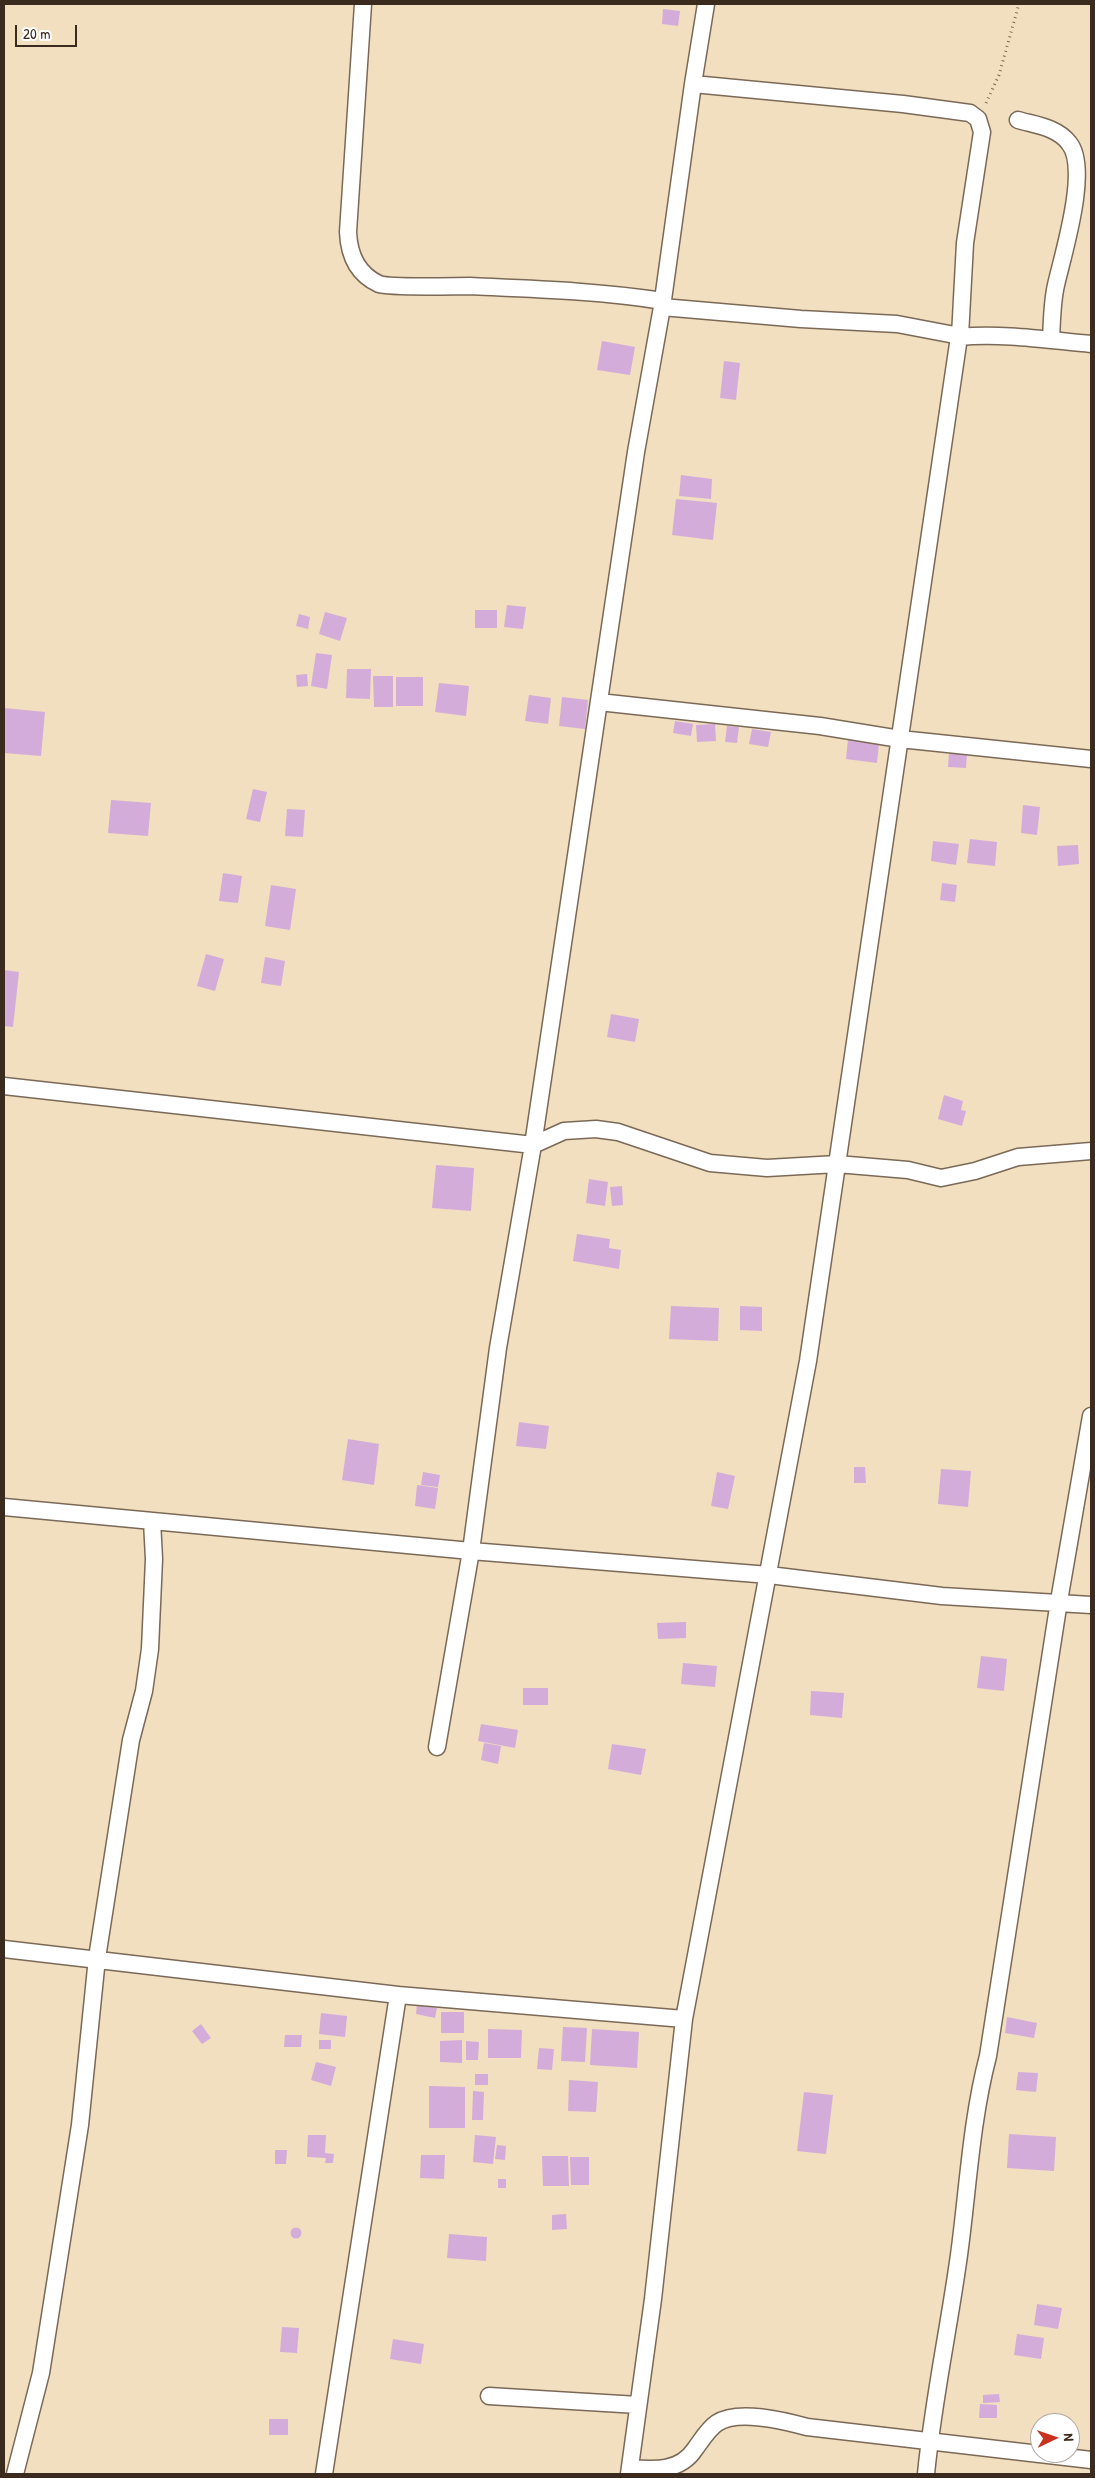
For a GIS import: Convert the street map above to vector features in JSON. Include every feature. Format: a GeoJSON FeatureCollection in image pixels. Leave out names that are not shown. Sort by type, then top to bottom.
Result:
{"type":"FeatureCollection","features":[{"type":"Feature","properties":{"kind":"street"},"geometry":{"type":"LineString","coordinates":[[363,4],[348,232],[353,261],[366,275],[380,284],[471,286],[620,295],[663,304],[801,319],[897,324],[960,336],[986,335],[1051,339],[1091,344]]}},
{"type":"Feature","properties":{"kind":"street"},"geometry":{"type":"LineString","coordinates":[[437,1747],[471,1551],[498,1348],[533,1145],[636,452],[663,304],[693,84],[706,4]]}},
{"type":"Feature","properties":{"kind":"street"},"geometry":{"type":"LineString","coordinates":[[693,84],[903,104],[970,113],[978,119],[982,132],[965,243],[960,336],[808,1361],[684,2019],[654,2290],[629,2471],[659,2470],[684,2463],[718,2422],[746,2416],[774,2418],[807,2427],[1091,2460]]}},
{"type":"Feature","properties":{"kind":"street"},"geometry":{"type":"LineString","coordinates":[[1018,120],[1060,134],[1070,143],[1078,163],[1077,182],[1055,287],[1051,339]]}},
{"type":"Feature","properties":{"kind":"street"},"geometry":{"type":"LineString","coordinates":[[599,702],[820,726],[900,739],[1091,760]]}},
{"type":"Feature","properties":{"kind":"street"},"geometry":{"type":"LineString","coordinates":[[4,1086],[533,1145],[564,1132],[596,1129],[618,1132],[710,1163],[767,1168],[837,1164],[908,1170],[941,1178],[974,1172],[1018,1156],[1091,1151]]}},
{"type":"Feature","properties":{"kind":"street"},"geometry":{"type":"LineString","coordinates":[[926,2474],[953,2299],[975,2120],[988,2056],[1059,1601],[1091,1416]]}},
{"type":"Feature","properties":{"kind":"street"},"geometry":{"type":"LineString","coordinates":[[4,1507],[471,1551],[769,1575],[942,1596],[1059,1601],[1091,1605]]}},
{"type":"Feature","properties":{"kind":"street"},"geometry":{"type":"LineString","coordinates":[[15,2474],[40,2373],[56,2278],[80,2125],[97,1958],[120,1822],[131,1740],[144,1691],[150,1649],[154,1559],[152,1521]]}},
{"type":"Feature","properties":{"kind":"street"},"geometry":{"type":"LineString","coordinates":[[4,1949],[97,1958],[398,1995],[684,2019]]}},
{"type":"Feature","properties":{"kind":"street"},"geometry":{"type":"LineString","coordinates":[[324,2474],[398,1995]]}},
{"type":"Feature","properties":{"kind":"street"},"geometry":{"type":"LineString","coordinates":[[490,2396],[638,2404]]}},
{"type":"Feature","properties":{"kind":"path"},"geometry":{"type":"LineString","coordinates":[[978,119],[999,75],[1019,4]]}},
{"type":"Feature","properties":{"kind":"building"},"geometry":{"type":"Polygon","coordinates":[[[663,9],[680,11],[678,26],[662,24],[663,9]]]}},
{"type":"Feature","properties":{"kind":"building"},"geometry":{"type":"Polygon","coordinates":[[[602,341],[635,347],[630,375],[597,370],[602,341]]]}},
{"type":"Feature","properties":{"kind":"building"},"geometry":{"type":"Polygon","coordinates":[[[724,361],[740,363],[736,400],[720,398],[724,361]]]}},
{"type":"Feature","properties":{"kind":"building"},"geometry":{"type":"Polygon","coordinates":[[[681,475],[712,479],[711,499],[679,496],[681,475]]]}},
{"type":"Feature","properties":{"kind":"building"},"geometry":{"type":"Polygon","coordinates":[[[676,499],[717,503],[713,540],[672,535],[676,499]]]}},
{"type":"Feature","properties":{"kind":"building"},"geometry":{"type":"Polygon","coordinates":[[[507,605],[526,607],[523,629],[504,627],[507,605]]]}},
{"type":"Feature","properties":{"kind":"building"},"geometry":{"type":"Polygon","coordinates":[[[475,610],[497,610],[497,628],[475,628],[475,610]]]}},
{"type":"Feature","properties":{"kind":"building"},"geometry":{"type":"Polygon","coordinates":[[[325,612],[347,618],[340,641],[319,634],[325,612]]]}},
{"type":"Feature","properties":{"kind":"building"},"geometry":{"type":"Polygon","coordinates":[[[299,614],[310,617],[308,629],[296,626],[299,614]]]}},
{"type":"Feature","properties":{"kind":"building"},"geometry":{"type":"Polygon","coordinates":[[[316,653],[332,655],[327,689],[311,686],[316,653]]]}},
{"type":"Feature","properties":{"kind":"building"},"geometry":{"type":"Polygon","coordinates":[[[347,669],[371,669],[370,699],[346,698],[347,669]]]}},
{"type":"Feature","properties":{"kind":"building"},"geometry":{"type":"Polygon","coordinates":[[[307,674],[308,686],[297,687],[296,675],[307,674]]]}},
{"type":"Feature","properties":{"kind":"building"},"geometry":{"type":"Polygon","coordinates":[[[373,676],[393,676],[393,707],[374,707],[373,676]]]}},
{"type":"Feature","properties":{"kind":"building"},"geometry":{"type":"Polygon","coordinates":[[[396,677],[423,677],[423,706],[396,706],[396,677]]]}},
{"type":"Feature","properties":{"kind":"building"},"geometry":{"type":"Polygon","coordinates":[[[439,683],[469,686],[466,716],[435,712],[439,683]]]}},
{"type":"Feature","properties":{"kind":"building"},"geometry":{"type":"Polygon","coordinates":[[[529,695],[551,698],[548,724],[525,721],[529,695]]]}},
{"type":"Feature","properties":{"kind":"building"},"geometry":{"type":"Polygon","coordinates":[[[562,697],[588,700],[585,729],[559,726],[562,697]]]}},
{"type":"Feature","properties":{"kind":"building"},"geometry":{"type":"Polygon","coordinates":[[[4,708],[45,712],[41,756],[4,753],[4,708]]]}},
{"type":"Feature","properties":{"kind":"building"},"geometry":{"type":"Polygon","coordinates":[[[675,721],[693,724],[691,736],[673,733],[675,721]]]}},
{"type":"Feature","properties":{"kind":"building"},"geometry":{"type":"Polygon","coordinates":[[[715,724],[716,741],[697,742],[696,725],[715,724]]]}},
{"type":"Feature","properties":{"kind":"building"},"geometry":{"type":"Polygon","coordinates":[[[727,726],[739,727],[737,743],[725,742],[727,726]]]}},
{"type":"Feature","properties":{"kind":"building"},"geometry":{"type":"Polygon","coordinates":[[[752,729],[771,732],[768,747],[749,744],[752,729]]]}},
{"type":"Feature","properties":{"kind":"building"},"geometry":{"type":"Polygon","coordinates":[[[848,739],[879,743],[877,763],[846,759],[848,739]]]}},
{"type":"Feature","properties":{"kind":"building"},"geometry":{"type":"Polygon","coordinates":[[[949,753],[967,754],[966,768],[948,767],[949,753]]]}},
{"type":"Feature","properties":{"kind":"building"},"geometry":{"type":"Polygon","coordinates":[[[253,789],[267,792],[260,822],[246,819],[253,789]]]}},
{"type":"Feature","properties":{"kind":"building"},"geometry":{"type":"Polygon","coordinates":[[[111,800],[151,803],[148,836],[108,833],[111,800]]]}},
{"type":"Feature","properties":{"kind":"building"},"geometry":{"type":"Polygon","coordinates":[[[1023,805],[1040,807],[1037,835],[1021,833],[1023,805]]]}},
{"type":"Feature","properties":{"kind":"building"},"geometry":{"type":"Polygon","coordinates":[[[287,809],[305,810],[303,837],[285,836],[287,809]]]}},
{"type":"Feature","properties":{"kind":"building"},"geometry":{"type":"Polygon","coordinates":[[[970,839],[997,842],[995,866],[967,863],[970,839]]]}},
{"type":"Feature","properties":{"kind":"building"},"geometry":{"type":"Polygon","coordinates":[[[933,841],[959,844],[956,865],[931,861],[933,841]]]}},
{"type":"Feature","properties":{"kind":"building"},"geometry":{"type":"Polygon","coordinates":[[[1078,845],[1079,864],[1058,866],[1057,846],[1078,845]]]}},
{"type":"Feature","properties":{"kind":"building"},"geometry":{"type":"Polygon","coordinates":[[[223,873],[242,876],[238,903],[219,901],[223,873]]]}},
{"type":"Feature","properties":{"kind":"building"},"geometry":{"type":"Polygon","coordinates":[[[942,883],[957,885],[955,902],[940,900],[942,883]]]}},
{"type":"Feature","properties":{"kind":"building"},"geometry":{"type":"Polygon","coordinates":[[[271,885],[296,889],[290,930],[265,926],[271,885]]]}},
{"type":"Feature","properties":{"kind":"building"},"geometry":{"type":"Polygon","coordinates":[[[206,954],[224,959],[215,991],[197,986],[206,954]]]}},
{"type":"Feature","properties":{"kind":"building"},"geometry":{"type":"Polygon","coordinates":[[[265,957],[285,961],[281,986],[261,983],[265,957]]]}},
{"type":"Feature","properties":{"kind":"building"},"geometry":{"type":"Polygon","coordinates":[[[4,970],[19,972],[13,1027],[4,1026],[4,970]]]}},
{"type":"Feature","properties":{"kind":"building"},"geometry":{"type":"Polygon","coordinates":[[[611,1014],[639,1019],[635,1042],[607,1037],[611,1014]]]}},
{"type":"Feature","properties":{"kind":"building"},"geometry":{"type":"Polygon","coordinates":[[[944,1095],[963,1101],[961,1110],[966,1111],[962,1126],[938,1119],[944,1095]]]}},
{"type":"Feature","properties":{"kind":"building"},"geometry":{"type":"Polygon","coordinates":[[[436,1165],[474,1168],[471,1211],[432,1208],[436,1165]]]}},
{"type":"Feature","properties":{"kind":"building"},"geometry":{"type":"Polygon","coordinates":[[[589,1179],[608,1182],[605,1206],[586,1203],[589,1179]]]}},
{"type":"Feature","properties":{"kind":"building"},"geometry":{"type":"Polygon","coordinates":[[[622,1186],[623,1205],[612,1206],[610,1187],[622,1186]]]}},
{"type":"Feature","properties":{"kind":"building"},"geometry":{"type":"Polygon","coordinates":[[[577,1234],[610,1239],[609,1248],[621,1250],[619,1269],[573,1261],[577,1234]]]}},
{"type":"Feature","properties":{"kind":"building"},"geometry":{"type":"Polygon","coordinates":[[[671,1306],[719,1308],[718,1341],[669,1339],[671,1306]]]}},
{"type":"Feature","properties":{"kind":"building"},"geometry":{"type":"Polygon","coordinates":[[[740,1306],[762,1307],[762,1331],[740,1330],[740,1306]]]}},
{"type":"Feature","properties":{"kind":"building"},"geometry":{"type":"Polygon","coordinates":[[[519,1422],[549,1426],[546,1449],[516,1446],[519,1422]]]}},
{"type":"Feature","properties":{"kind":"building"},"geometry":{"type":"Polygon","coordinates":[[[348,1439],[379,1444],[374,1485],[342,1480],[348,1439]]]}},
{"type":"Feature","properties":{"kind":"building"},"geometry":{"type":"Polygon","coordinates":[[[854,1467],[865,1467],[866,1483],[854,1483],[854,1467]]]}},
{"type":"Feature","properties":{"kind":"building"},"geometry":{"type":"Polygon","coordinates":[[[941,1469],[971,1471],[968,1507],[938,1504],[941,1469]]]}},
{"type":"Feature","properties":{"kind":"building"},"geometry":{"type":"Polygon","coordinates":[[[423,1472],[440,1475],[438,1487],[421,1485],[423,1472]]]}},
{"type":"Feature","properties":{"kind":"building"},"geometry":{"type":"Polygon","coordinates":[[[717,1472],[735,1476],[728,1509],[711,1506],[717,1472]]]}},
{"type":"Feature","properties":{"kind":"building"},"geometry":{"type":"Polygon","coordinates":[[[417,1485],[438,1488],[435,1509],[415,1506],[417,1485]]]}},
{"type":"Feature","properties":{"kind":"building"},"geometry":{"type":"Polygon","coordinates":[[[686,1622],[686,1638],[658,1639],[657,1623],[686,1622]]]}},
{"type":"Feature","properties":{"kind":"building"},"geometry":{"type":"Polygon","coordinates":[[[981,1656],[1007,1659],[1004,1691],[977,1688],[981,1656]]]}},
{"type":"Feature","properties":{"kind":"building"},"geometry":{"type":"Polygon","coordinates":[[[683,1663],[717,1666],[715,1687],[681,1684],[683,1663]]]}},
{"type":"Feature","properties":{"kind":"building"},"geometry":{"type":"Polygon","coordinates":[[[523,1688],[548,1688],[548,1705],[523,1705],[523,1688]]]}},
{"type":"Feature","properties":{"kind":"building"},"geometry":{"type":"Polygon","coordinates":[[[811,1691],[844,1693],[842,1718],[810,1715],[811,1691]]]}},
{"type":"Feature","properties":{"kind":"building"},"geometry":{"type":"Polygon","coordinates":[[[481,1724],[518,1730],[515,1748],[478,1741],[481,1724]]]}},
{"type":"Feature","properties":{"kind":"building"},"geometry":{"type":"Polygon","coordinates":[[[484,1743],[501,1746],[498,1764],[481,1760],[484,1743]]]}},
{"type":"Feature","properties":{"kind":"building"},"geometry":{"type":"Polygon","coordinates":[[[612,1744],[646,1749],[641,1775],[608,1769],[612,1744]]]}},
{"type":"Feature","properties":{"kind":"building"},"geometry":{"type":"Polygon","coordinates":[[[417,2004],[437,2008],[435,2018],[416,2014],[417,2004]]]}},
{"type":"Feature","properties":{"kind":"building"},"geometry":{"type":"Polygon","coordinates":[[[441,2012],[464,2012],[464,2033],[441,2033],[441,2012]]]}},
{"type":"Feature","properties":{"kind":"building"},"geometry":{"type":"Polygon","coordinates":[[[321,2013],[347,2016],[345,2037],[319,2034],[321,2013]]]}},
{"type":"Feature","properties":{"kind":"building"},"geometry":{"type":"Polygon","coordinates":[[[1007,2017],[1037,2023],[1034,2038],[1005,2033],[1007,2017]]]}},
{"type":"Feature","properties":{"kind":"building"},"geometry":{"type":"Polygon","coordinates":[[[201,2024],[211,2038],[202,2044],[192,2031],[201,2024]]]}},
{"type":"Feature","properties":{"kind":"building"},"geometry":{"type":"Polygon","coordinates":[[[563,2027],[587,2028],[585,2062],[561,2061],[563,2027]]]}},
{"type":"Feature","properties":{"kind":"building"},"geometry":{"type":"Polygon","coordinates":[[[488,2029],[522,2030],[521,2058],[488,2058],[488,2029]]]}},
{"type":"Feature","properties":{"kind":"building"},"geometry":{"type":"Polygon","coordinates":[[[592,2029],[639,2032],[637,2068],[590,2065],[592,2029]]]}},
{"type":"Feature","properties":{"kind":"building"},"geometry":{"type":"Polygon","coordinates":[[[285,2035],[302,2035],[301,2047],[284,2047],[285,2035]]]}},
{"type":"Feature","properties":{"kind":"building"},"geometry":{"type":"Polygon","coordinates":[[[319,2040],[331,2040],[331,2049],[319,2049],[319,2040]]]}},
{"type":"Feature","properties":{"kind":"building"},"geometry":{"type":"Polygon","coordinates":[[[462,2040],[462,2063],[440,2062],[440,2041],[462,2040]]]}},
{"type":"Feature","properties":{"kind":"building"},"geometry":{"type":"Polygon","coordinates":[[[466,2041],[479,2042],[478,2060],[466,2060],[466,2041]]]}},
{"type":"Feature","properties":{"kind":"building"},"geometry":{"type":"Polygon","coordinates":[[[539,2048],[554,2049],[552,2070],[537,2069],[539,2048]]]}},
{"type":"Feature","properties":{"kind":"building"},"geometry":{"type":"Polygon","coordinates":[[[316,2062],[336,2067],[331,2086],[311,2080],[316,2062]]]}},
{"type":"Feature","properties":{"kind":"building"},"geometry":{"type":"Polygon","coordinates":[[[1018,2072],[1038,2073],[1036,2092],[1016,2090],[1018,2072]]]}},
{"type":"Feature","properties":{"kind":"building"},"geometry":{"type":"Polygon","coordinates":[[[475,2074],[488,2074],[488,2085],[475,2085],[475,2074]]]}},
{"type":"Feature","properties":{"kind":"building"},"geometry":{"type":"Polygon","coordinates":[[[569,2080],[598,2082],[596,2112],[568,2111],[569,2080]]]}},
{"type":"Feature","properties":{"kind":"building"},"geometry":{"type":"Polygon","coordinates":[[[429,2086],[465,2087],[465,2128],[429,2128],[429,2086]]]}},
{"type":"Feature","properties":{"kind":"building"},"geometry":{"type":"Polygon","coordinates":[[[473,2091],[484,2092],[483,2120],[472,2120],[473,2091]]]}},
{"type":"Feature","properties":{"kind":"building"},"geometry":{"type":"Polygon","coordinates":[[[804,2092],[833,2095],[826,2154],[797,2151],[804,2092]]]}},
{"type":"Feature","properties":{"kind":"building"},"geometry":{"type":"Polygon","coordinates":[[[1009,2134],[1056,2137],[1054,2171],[1007,2168],[1009,2134]]]}},
{"type":"Feature","properties":{"kind":"building"},"geometry":{"type":"Polygon","coordinates":[[[308,2135],[326,2135],[325,2153],[334,2154],[333,2163],[325,2163],[326,2158],[307,2157],[308,2135]]]}},
{"type":"Feature","properties":{"kind":"building"},"geometry":{"type":"Polygon","coordinates":[[[475,2135],[496,2137],[493,2164],[473,2162],[475,2135]]]}},
{"type":"Feature","properties":{"kind":"building"},"geometry":{"type":"Polygon","coordinates":[[[497,2145],[506,2146],[505,2160],[495,2159],[497,2145]]]}},
{"type":"Feature","properties":{"kind":"building"},"geometry":{"type":"Polygon","coordinates":[[[275,2150],[287,2150],[286,2164],[275,2164],[275,2150]]]}},
{"type":"Feature","properties":{"kind":"building"},"geometry":{"type":"Polygon","coordinates":[[[421,2155],[445,2155],[444,2179],[420,2178],[421,2155]]]}},
{"type":"Feature","properties":{"kind":"building"},"geometry":{"type":"Polygon","coordinates":[[[542,2156],[568,2156],[569,2186],[543,2186],[542,2156]]]}},
{"type":"Feature","properties":{"kind":"building"},"geometry":{"type":"Polygon","coordinates":[[[570,2157],[589,2157],[589,2185],[571,2185],[570,2157]]]}},
{"type":"Feature","properties":{"kind":"building"},"geometry":{"type":"Polygon","coordinates":[[[498,2179],[506,2179],[506,2188],[498,2188],[498,2179]]]}},
{"type":"Feature","properties":{"kind":"building"},"geometry":{"type":"Polygon","coordinates":[[[566,2214],[567,2229],[552,2230],[552,2215],[566,2214]]]}},
{"type":"Feature","properties":{"kind":"building"},"geometry":{"type":"Polygon","coordinates":[[[296,2227],[302,2233],[296,2239],[290,2233],[296,2227]]]}},
{"type":"Feature","properties":{"kind":"building"},"geometry":{"type":"Polygon","coordinates":[[[449,2234],[487,2237],[486,2261],[447,2258],[449,2234]]]}},
{"type":"Feature","properties":{"kind":"building"},"geometry":{"type":"Polygon","coordinates":[[[1037,2304],[1062,2308],[1058,2329],[1034,2325],[1037,2304]]]}},
{"type":"Feature","properties":{"kind":"building"},"geometry":{"type":"Polygon","coordinates":[[[282,2327],[299,2328],[297,2353],[280,2352],[282,2327]]]}},
{"type":"Feature","properties":{"kind":"building"},"geometry":{"type":"Polygon","coordinates":[[[1017,2334],[1044,2338],[1041,2359],[1014,2355],[1017,2334]]]}},
{"type":"Feature","properties":{"kind":"building"},"geometry":{"type":"Polygon","coordinates":[[[393,2339],[424,2344],[421,2364],[390,2359],[393,2339]]]}},
{"type":"Feature","properties":{"kind":"building"},"geometry":{"type":"Polygon","coordinates":[[[999,2394],[1000,2402],[983,2403],[983,2395],[999,2394]]]}},
{"type":"Feature","properties":{"kind":"building"},"geometry":{"type":"Polygon","coordinates":[[[980,2404],[997,2405],[997,2418],[979,2418],[980,2404]]]}},
{"type":"Feature","properties":{"kind":"building"},"geometry":{"type":"Polygon","coordinates":[[[269,2419],[288,2419],[288,2435],[269,2435],[269,2419]]]}}]}
